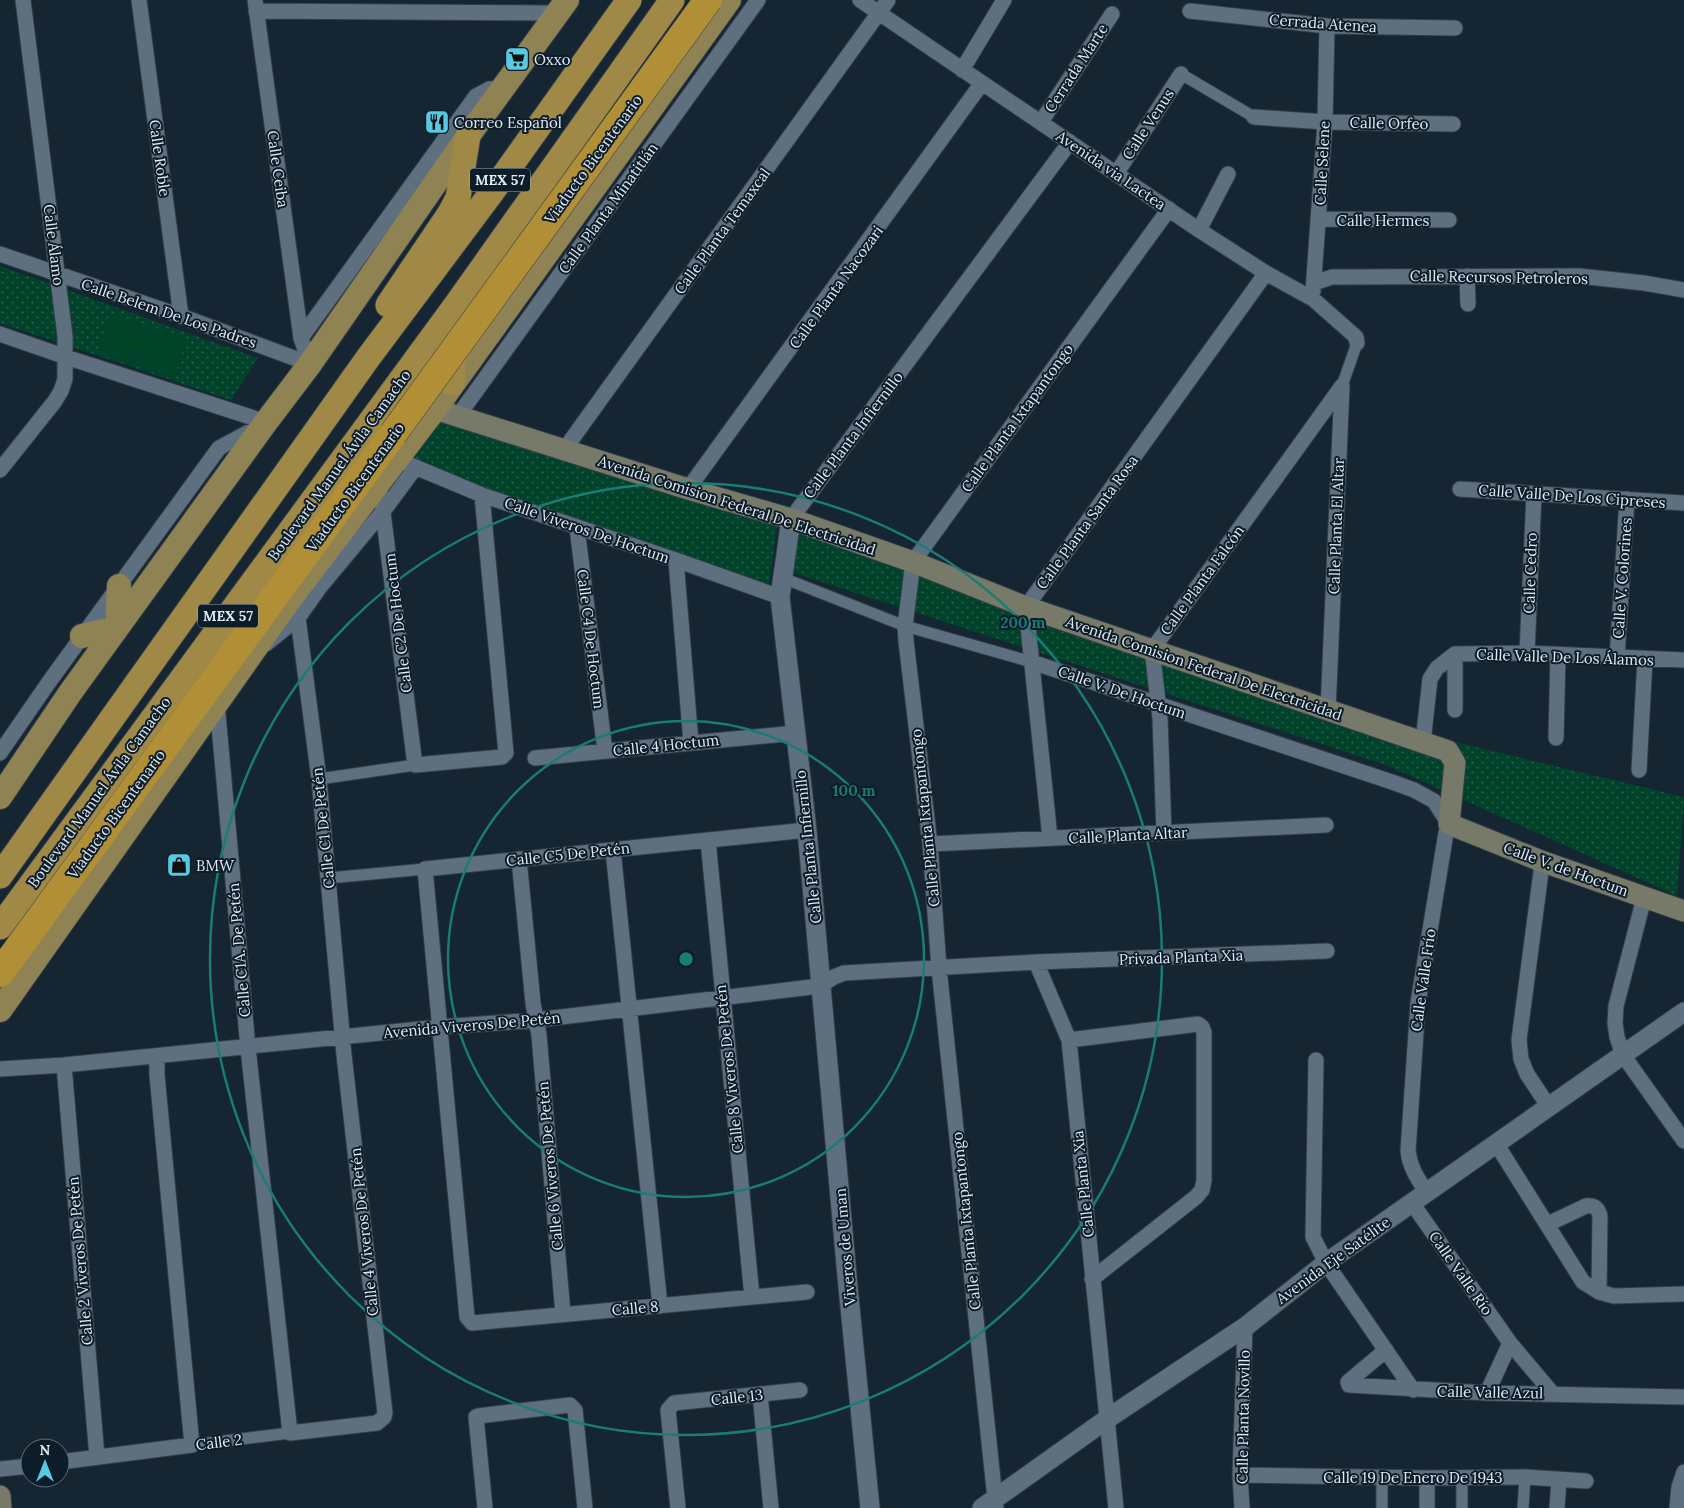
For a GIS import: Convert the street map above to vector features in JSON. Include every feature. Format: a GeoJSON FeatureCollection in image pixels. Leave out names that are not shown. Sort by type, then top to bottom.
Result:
{"type":"FeatureCollection","features":[{"type":"Feature","properties":{"kind":"highway","name":"Boulevard Manuel Ávila Camacho"},"geometry":{"type":"LineString","coordinates":[[0,876],[368,358],[492,192],[629,0]]}},
{"type":"Feature","properties":{"kind":"highway","name":"Boulevard Manuel Ávila Camacho"},"geometry":{"type":"LineString","coordinates":[[0,927],[456,305],[672,0]]}},
{"type":"Feature","properties":{"kind":"highway","name":"Viaducto Bicentenario"},"geometry":{"type":"LineString","coordinates":[[0,973],[708,0]]}},
{"type":"Feature","properties":{"kind":"highway"},"geometry":{"type":"LineString","coordinates":[[368,358],[373,333],[381,315],[450,213],[458,198],[468,136]]}},
{"type":"Feature","properties":{"kind":"highway"},"geometry":{"type":"LineString","coordinates":[[452,383],[456,305]]}},
{"type":"Feature","properties":{"kind":"main road"},"geometry":{"type":"LineString","coordinates":[[2,1010],[290,599],[379,481],[406,463],[435,409],[452,383],[729,0]]}},
{"type":"Feature","properties":{"kind":"main road"},"geometry":{"type":"LineString","coordinates":[[0,797],[118,628],[310,364],[502,88],[549,6]]}},
{"type":"Feature","properties":{"kind":"main road","name":"Avenida Comision Federal De Electricidad"},"geometry":{"type":"LineString","coordinates":[[435,409],[688,489],[791,519],[913,562],[1026,607],[1448,751],[1455,763]]}},
{"type":"Feature","properties":{"kind":"main road"},"geometry":{"type":"LineString","coordinates":[[118,628],[119,586]]}},
{"type":"Feature","properties":{"kind":"main road"},"geometry":{"type":"LineString","coordinates":[[82,636],[118,628]]}},
{"type":"Feature","properties":{"kind":"main road","name":"Calle Valle Frío"},"geometry":{"type":"LineString","coordinates":[[1448,824],[1455,763]]}},
{"type":"Feature","properties":{"kind":"main road","name":"Calle V. de Hoctum"},"geometry":{"type":"LineString","coordinates":[[1448,824],[1541,861],[1684,911]]}},
{"type":"Feature","properties":{"kind":"main road"},"geometry":{"type":"LineString","coordinates":[[0,1496],[2,1508]]}},
{"type":"Feature","properties":{"kind":"street","name":"Calle Álamo"},"geometry":{"type":"LineString","coordinates":[[0,470],[56,401],[66,379],[66,357],[58,275],[22,0]]}},
{"type":"Feature","properties":{"kind":"street","name":"Calle Roble"},"geometry":{"type":"LineString","coordinates":[[140,0],[181,316]]}},
{"type":"Feature","properties":{"kind":"street","name":"Calle Planta Minatitlán"},"geometry":{"type":"LineString","coordinates":[[458,416],[758,0]]}},
{"type":"Feature","properties":{"kind":"street","name":"Avenida via Lactea"},"geometry":{"type":"LineString","coordinates":[[860,0],[884,6],[962,70],[1266,274],[1313,299],[1356,337],[1357,343]]}},
{"type":"Feature","properties":{"kind":"street"},"geometry":{"type":"LineString","coordinates":[[962,70],[1004,0]]}},
{"type":"Feature","properties":{"kind":"street"},"geometry":{"type":"LineString","coordinates":[[255,6],[549,6]]}},
{"type":"Feature","properties":{"kind":"street","name":"Calle Ceiba"},"geometry":{"type":"LineString","coordinates":[[255,6],[301,338],[310,364]]}},
{"type":"Feature","properties":{"kind":"street","name":"Calle Planta Temaxcal"},"geometry":{"type":"LineString","coordinates":[[564,450],[884,6]]}},
{"type":"Feature","properties":{"kind":"street","name":"Cerrada Atenea"},"geometry":{"type":"LineString","coordinates":[[1190,11],[1327,26],[1455,28]]}},
{"type":"Feature","properties":{"kind":"street","name":"Cerrada Marte"},"geometry":{"type":"LineString","coordinates":[[1041,122],[1112,14]]}},
{"type":"Feature","properties":{"kind":"street","name":"Calle Selene"},"geometry":{"type":"LineString","coordinates":[[1313,299],[1325,122],[1327,26]]}},
{"type":"Feature","properties":{"kind":"street"},"geometry":{"type":"LineString","coordinates":[[1181,74],[1254,117],[1325,122]]}},
{"type":"Feature","properties":{"kind":"street","name":"Calle Venus"},"geometry":{"type":"LineString","coordinates":[[1116,174],[1181,74]]}},
{"type":"Feature","properties":{"kind":"street","name":"Calle Planta Nacozari"},"geometry":{"type":"LineString","coordinates":[[688,489],[982,83]]}},
{"type":"Feature","properties":{"kind":"street"},"geometry":{"type":"LineString","coordinates":[[301,338],[476,96],[489,89],[502,88]]}},
{"type":"Feature","properties":{"kind":"street","name":"Calle Orfeo"},"geometry":{"type":"LineString","coordinates":[[1325,122],[1453,124]]}},
{"type":"Feature","properties":{"kind":"street","name":"Calle Planta Infiernillo"},"geometry":{"type":"LineString","coordinates":[[820,986],[807,830],[780,598],[791,519],[1070,142]]}},
{"type":"Feature","properties":{"kind":"street"},"geometry":{"type":"LineString","coordinates":[[1199,230],[1228,174]]}},
{"type":"Feature","properties":{"kind":"street","name":"Calle Planta Ixtapantongo"},"geometry":{"type":"LineString","coordinates":[[991,1505],[930,844],[905,626],[913,562],[1169,209]]}},
{"type":"Feature","properties":{"kind":"street","name":"Calle Hermes"},"geometry":{"type":"LineString","coordinates":[[1318,219],[1448,220]]}},
{"type":"Feature","properties":{"kind":"street","name":"Calle Belem De Los Padres"},"geometry":{"type":"LineString","coordinates":[[0,254],[181,316],[310,364]]}},
{"type":"Feature","properties":{"kind":"street","name":"Calle Planta Santa Rosa"},"geometry":{"type":"LineString","coordinates":[[1026,607],[1266,274]]}},
{"type":"Feature","properties":{"kind":"street"},"geometry":{"type":"LineString","coordinates":[[1467,276],[1468,304]]}},
{"type":"Feature","properties":{"kind":"street","name":"Calle Recursos Petroleros"},"geometry":{"type":"LineString","coordinates":[[1314,283],[1345,277],[1579,276],[1644,283],[1684,290]]}},
{"type":"Feature","properties":{"kind":"street"},"geometry":{"type":"LineString","coordinates":[[0,334],[266,422]]}},
{"type":"Feature","properties":{"kind":"street","name":"Calle Planta El Altar"},"geometry":{"type":"LineString","coordinates":[[1328,711],[1342,386],[1357,343]]}},
{"type":"Feature","properties":{"kind":"street","name":"Calle Planta Falcón"},"geometry":{"type":"LineString","coordinates":[[1164,833],[1160,718],[1152,650],[1342,386]]}},
{"type":"Feature","properties":{"kind":"street"},"geometry":{"type":"LineString","coordinates":[[0,753],[82,636],[219,448],[266,422]]}},
{"type":"Feature","properties":{"kind":"street"},"geometry":{"type":"LineString","coordinates":[[244,663],[298,618],[320,587],[384,510],[406,463]]}},
{"type":"Feature","properties":{"kind":"street","name":"Calle Viveros De Hoctum"},"geometry":{"type":"LineString","coordinates":[[406,463],[482,495],[676,560],[780,598]]}},
{"type":"Feature","properties":{"kind":"street","name":"Calle C2 De Hoctum"},"geometry":{"type":"LineString","coordinates":[[379,481],[415,765]]}},
{"type":"Feature","properties":{"kind":"street","name":"Calle Valle De Los Cipreses"},"geometry":{"type":"LineString","coordinates":[[1460,489],[1684,504]]}},
{"type":"Feature","properties":{"kind":"street","name":"Calle Cedro"},"geometry":{"type":"LineString","coordinates":[[1527,653],[1534,494]]}},
{"type":"Feature","properties":{"kind":"street"},"geometry":{"type":"LineString","coordinates":[[319,779],[415,765],[502,757],[506,753],[482,495]]}},
{"type":"Feature","properties":{"kind":"street","name":"Calle V. Colorines"},"geometry":{"type":"LineString","coordinates":[[1617,658],[1627,499]]}},
{"type":"Feature","properties":{"kind":"street","name":"Calle C4 De Hoctum"},"geometry":{"type":"LineString","coordinates":[[576,528],[604,751]]}},
{"type":"Feature","properties":{"kind":"street"},"geometry":{"type":"LineString","coordinates":[[676,560],[691,743]]}},
{"type":"Feature","properties":{"kind":"street","name":"Calle V. De Hoctum"},"geometry":{"type":"LineString","coordinates":[[783,578],[905,626],[1032,662],[1414,790],[1434,801],[1448,824]]}},
{"type":"Feature","properties":{"kind":"street"},"geometry":{"type":"LineString","coordinates":[[1026,607],[1050,838]]}},
{"type":"Feature","properties":{"kind":"street","name":"Calle C1 De Petén"},"geometry":{"type":"LineString","coordinates":[[298,618],[319,779],[343,1038]]}},
{"type":"Feature","properties":{"kind":"street","name":"Calle Valle De Los Álamos"},"geometry":{"type":"LineString","coordinates":[[1422,742],[1430,679],[1437,668],[1455,654],[1527,653],[1684,660]]}},
{"type":"Feature","properties":{"kind":"street"},"geometry":{"type":"LineString","coordinates":[[1455,654],[1455,710]]}},
{"type":"Feature","properties":{"kind":"street"},"geometry":{"type":"LineString","coordinates":[[1556,738],[1558,655]]}},
{"type":"Feature","properties":{"kind":"street"},"geometry":{"type":"LineString","coordinates":[[1639,770],[1646,659]]}},
{"type":"Feature","properties":{"kind":"street","name":"Calle C1A. De Petén"},"geometry":{"type":"LineString","coordinates":[[217,703],[248,1048]]}},
{"type":"Feature","properties":{"kind":"street","name":"Calle 4 Hoctum"},"geometry":{"type":"LineString","coordinates":[[535,758],[796,733]]}},
{"type":"Feature","properties":{"kind":"street","name":"Calle Valle Frío"},"geometry":{"type":"LineString","coordinates":[[1420,1198],[1409,1162],[1408,1151],[1418,1003],[1448,824]]}},
{"type":"Feature","properties":{"kind":"street","name":"Calle Planta Altar"},"geometry":{"type":"LineString","coordinates":[[930,844],[1326,825]]}},
{"type":"Feature","properties":{"kind":"street","name":"Calle C5 De Petén"},"geometry":{"type":"LineString","coordinates":[[329,878],[807,830]]}},
{"type":"Feature","properties":{"kind":"street","name":"Calle 8 Viveros De Petén"},"geometry":{"type":"LineString","coordinates":[[708,840],[752,1297]]}},
{"type":"Feature","properties":{"kind":"street"},"geometry":{"type":"LineString","coordinates":[[613,850],[660,1306]]}},
{"type":"Feature","properties":{"kind":"street"},"geometry":{"type":"LineString","coordinates":[[519,860],[536,1020]]}},
{"type":"Feature","properties":{"kind":"street"},"geometry":{"type":"LineString","coordinates":[[1541,861],[1518,1040],[1526,1074],[1548,1107]]}},
{"type":"Feature","properties":{"kind":"street"},"geometry":{"type":"LineString","coordinates":[[425,869],[440,1027]]}},
{"type":"Feature","properties":{"kind":"street"},"geometry":{"type":"LineString","coordinates":[[1644,898],[1616,1006],[1617,1037],[1623,1055],[1684,1141]]}},
{"type":"Feature","properties":{"kind":"street","name":"Privada Planta Xia"},"geometry":{"type":"LineString","coordinates":[[1036,962],[1327,951]]}},
{"type":"Feature","properties":{"kind":"street"},"geometry":{"type":"LineString","coordinates":[[940,968],[1036,962]]}},
{"type":"Feature","properties":{"kind":"street","name":"Calle Planta Xia"},"geometry":{"type":"LineString","coordinates":[[1036,962],[1069,1040],[1116,1508]]}},
{"type":"Feature","properties":{"kind":"street","name":"Avenida Viveros De Petén"},"geometry":{"type":"LineString","coordinates":[[0,1069],[248,1048],[440,1027],[536,1020],[630,1010],[820,986],[834,976],[844,973],[940,968]]}},
{"type":"Feature","properties":{"kind":"street","name":"Viveros de Uman"},"geometry":{"type":"LineString","coordinates":[[820,986],[870,1508]]}},
{"type":"Feature","properties":{"kind":"street","name":"Avenida Eje Satélite"},"geometry":{"type":"LineString","coordinates":[[991,1505],[1107,1419],[1245,1327],[1326,1263],[1497,1145],[1684,1012]]}},
{"type":"Feature","properties":{"kind":"street","name":"Calle 6 Viveros De Petén"},"geometry":{"type":"LineString","coordinates":[[536,1020],[539,1035],[563,1314]]}},
{"type":"Feature","properties":{"kind":"street"},"geometry":{"type":"LineString","coordinates":[[1069,1040],[1198,1024],[1204,1032],[1204,1180],[1202,1190],[1196,1197],[1092,1279]]}},
{"type":"Feature","properties":{"kind":"street","name":"Calle 8"},"geometry":{"type":"LineString","coordinates":[[440,1027],[467,1317],[472,1323],[807,1292]]}},
{"type":"Feature","properties":{"kind":"street","name":"Calle 4 Viveros De Petén"},"geometry":{"type":"LineString","coordinates":[[343,1038],[385,1413],[381,1420],[377,1422]]}},
{"type":"Feature","properties":{"kind":"street"},"geometry":{"type":"LineString","coordinates":[[248,1048],[290,1433]]}},
{"type":"Feature","properties":{"kind":"street"},"geometry":{"type":"LineString","coordinates":[[157,1056],[192,1446]]}},
{"type":"Feature","properties":{"kind":"street"},"geometry":{"type":"LineString","coordinates":[[1316,1060],[1313,1237],[1326,1263],[1413,1390]]}},
{"type":"Feature","properties":{"kind":"street","name":"Calle 2 Viveros De Petén"},"geometry":{"type":"LineString","coordinates":[[64,1065],[97,1457]]}},
{"type":"Feature","properties":{"kind":"street"},"geometry":{"type":"LineString","coordinates":[[1497,1145],[1583,1282],[1599,1292],[1614,1296],[1684,1294]]}},
{"type":"Feature","properties":{"kind":"street","name":"Calle Valle Río"},"geometry":{"type":"LineString","coordinates":[[1420,1198],[1510,1343],[1553,1394]]}},
{"type":"Feature","properties":{"kind":"street"},"geometry":{"type":"LineString","coordinates":[[1548,1224],[1586,1206],[1593,1205],[1598,1209],[1600,1216],[1599,1292]]}},
{"type":"Feature","properties":{"kind":"street","name":"Calle Planta Novillo"},"geometry":{"type":"LineString","coordinates":[[1242,1508],[1240,1475],[1245,1327]]}},
{"type":"Feature","properties":{"kind":"street"},"geometry":{"type":"LineString","coordinates":[[1486,1393],[1510,1343]]}},
{"type":"Feature","properties":{"kind":"street","name":"Calle Valle Azul"},"geometry":{"type":"LineString","coordinates":[[1386,1350],[1348,1382],[1349,1385],[1486,1393],[1684,1398]]}},
{"type":"Feature","properties":{"kind":"street","name":"Calle 13"},"geometry":{"type":"LineString","coordinates":[[678,1508],[668,1410],[674,1403],[800,1390]]}},
{"type":"Feature","properties":{"kind":"street"},"geometry":{"type":"LineString","coordinates":[[760,1394],[771,1508]]}},
{"type":"Feature","properties":{"kind":"street"},"geometry":{"type":"LineString","coordinates":[[485,1508],[476,1420],[478,1416],[570,1405],[575,1410],[585,1508]]}},
{"type":"Feature","properties":{"kind":"street","name":"Calle 2"},"geometry":{"type":"LineString","coordinates":[[70,1461],[377,1422]]}},
{"type":"Feature","properties":{"kind":"street"},"geometry":{"type":"LineString","coordinates":[[0,1469],[20,1467]]}},
{"type":"Feature","properties":{"kind":"street"},"geometry":{"type":"LineString","coordinates":[[1677,1508],[1679,1487],[1684,1472]]}},
{"type":"Feature","properties":{"kind":"street","name":"Calle 19 De Enero De 1943"},"geometry":{"type":"LineString","coordinates":[[1240,1475],[1427,1478],[1525,1477],[1586,1481]]}},
{"type":"Feature","properties":{"kind":"street"},"geometry":{"type":"LineString","coordinates":[[1382,1477],[1382,1508]]}},
{"type":"Feature","properties":{"kind":"street"},"geometry":{"type":"LineString","coordinates":[[1523,1508],[1525,1477]]}},
{"type":"Feature","properties":{"kind":"street"},"geometry":{"type":"LineString","coordinates":[[1427,1478],[1427,1508]]}},
{"type":"Feature","properties":{"kind":"street"},"geometry":{"type":"LineString","coordinates":[[1462,1478],[1462,1508]]}},
{"type":"Feature","properties":{"kind":"street"},"geometry":{"type":"LineString","coordinates":[[1557,1508],[1559,1479]]}},
{"type":"Feature","properties":{"kind":"green space"},"geometry":{"type":"Polygon","coordinates":[[[0,266],[258,358],[231,400],[0,323],[0,266]]]}},
{"type":"Feature","properties":{"kind":"green space"},"geometry":{"type":"Polygon","coordinates":[[[110,313],[187,338],[174,379],[97,354],[110,313]]]}},
{"type":"Feature","properties":{"kind":"green space"},"geometry":{"type":"Polygon","coordinates":[[[435,409],[777,527],[768,591],[389,469],[435,409]]]}},
{"type":"Feature","properties":{"kind":"green space"},"geometry":{"type":"Polygon","coordinates":[[[798,521],[1376,723],[1684,797],[1677,896],[1386,765],[791,572],[798,521]]]}},
{"type":"Feature","properties":{"kind":"place","name":"Oxxo"},"geometry":{"type":"Point","coordinates":[517,59]}},
{"type":"Feature","properties":{"kind":"place","name":"Correo Español"},"geometry":{"type":"Point","coordinates":[437,122]}},
{"type":"Feature","properties":{"kind":"place","name":"BMW"},"geometry":{"type":"Point","coordinates":[179,865]}}]}
